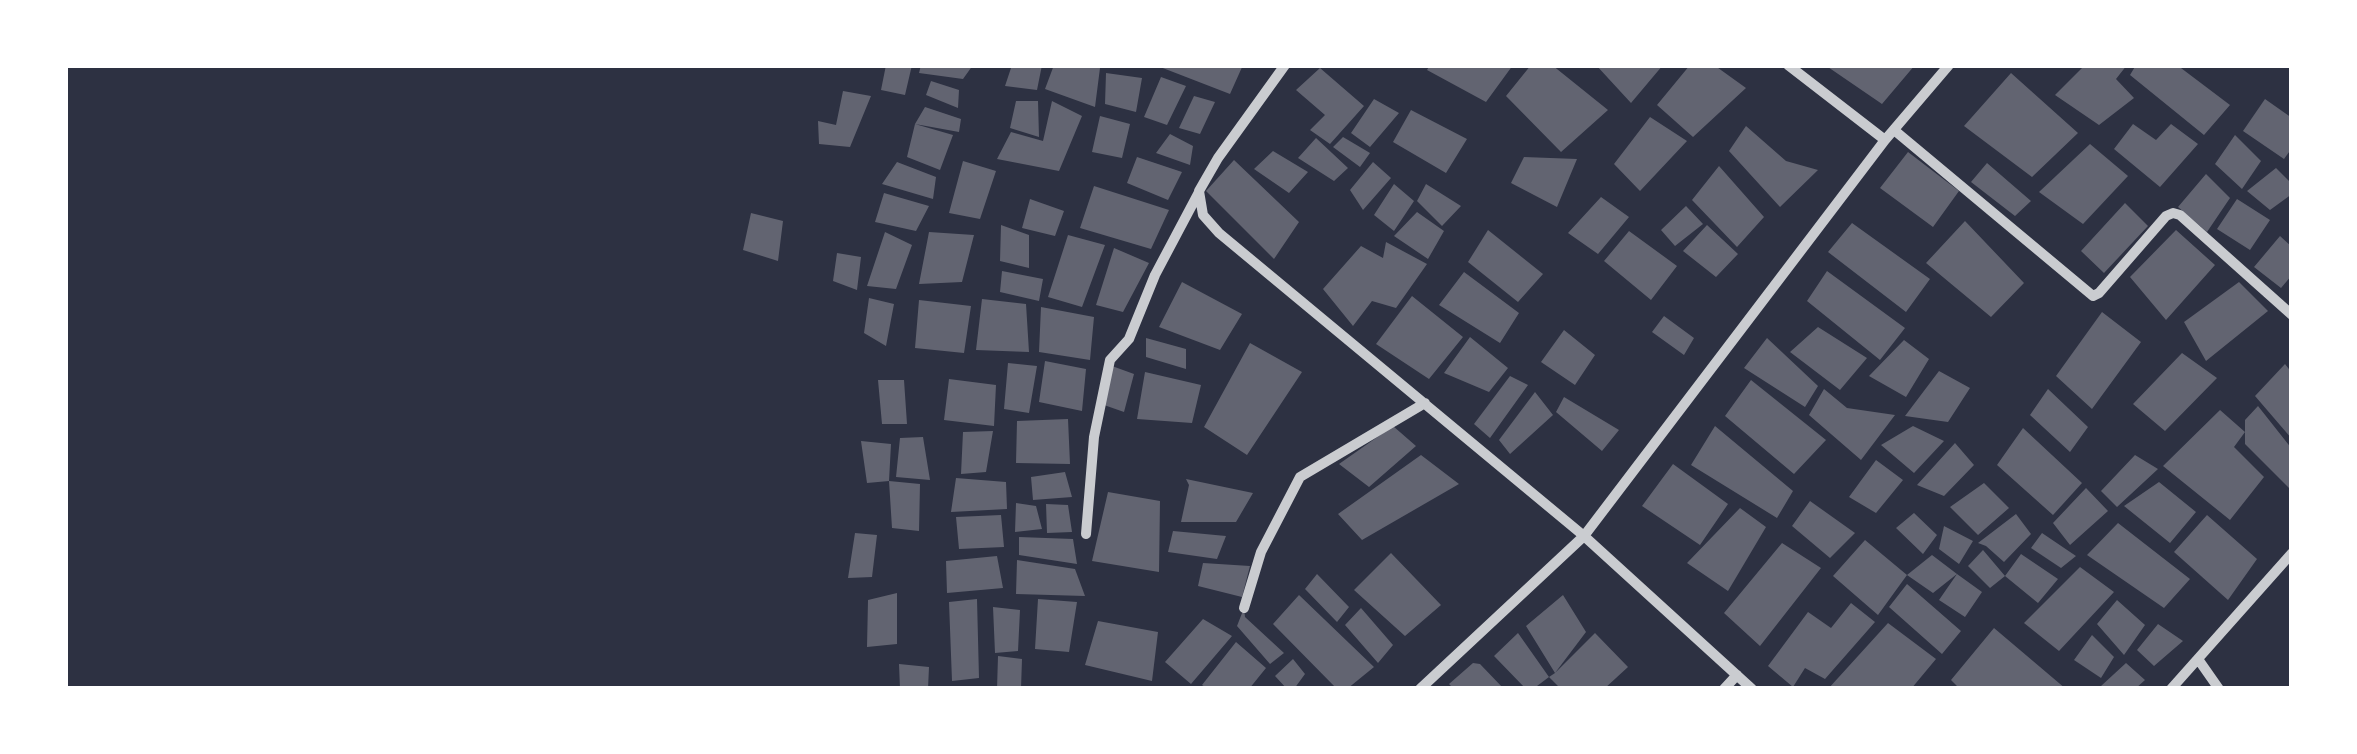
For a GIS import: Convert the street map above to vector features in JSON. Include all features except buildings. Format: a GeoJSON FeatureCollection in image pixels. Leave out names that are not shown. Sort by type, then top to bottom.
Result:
{"type":"FeatureCollection","features":[{"type":"Feature","properties":{"kind":"street"},"geometry":{"type":"LineString","coordinates":[[1086,534],[1094,438],[1110,360],[1129,339],[1162,262],[1218,158],[1285,65]]}},
{"type":"Feature","properties":{"kind":"street"},"geometry":{"type":"LineString","coordinates":[[1788,65],[1885,140]]}},
{"type":"Feature","properties":{"kind":"street"},"geometry":{"type":"LineString","coordinates":[[1420,689],[1584,536],[1885,140],[1950,65]]}},
{"type":"Feature","properties":{"kind":"street"},"geometry":{"type":"LineString","coordinates":[[1894,130],[2093,296],[2173,213],[2180,215],[2292,315]]}},
{"type":"Feature","properties":{"kind":"street"},"geometry":{"type":"LineString","coordinates":[[1199,191],[1203,215],[1219,233],[1584,536],[1752,689]]}},
{"type":"Feature","properties":{"kind":"street"},"geometry":{"type":"LineString","coordinates":[[1244,608],[1261,552],[1300,477],[1425,403]]}},
{"type":"Feature","properties":{"kind":"street"},"geometry":{"type":"LineString","coordinates":[[2171,689],[2292,552]]}},
{"type":"Feature","properties":{"kind":"street"},"geometry":{"type":"LineString","coordinates":[[2198,658],[2219,689]]}},
{"type":"Feature","properties":{"kind":"street"},"geometry":{"type":"LineString","coordinates":[[1724,689],[1737,675]]}}]}
